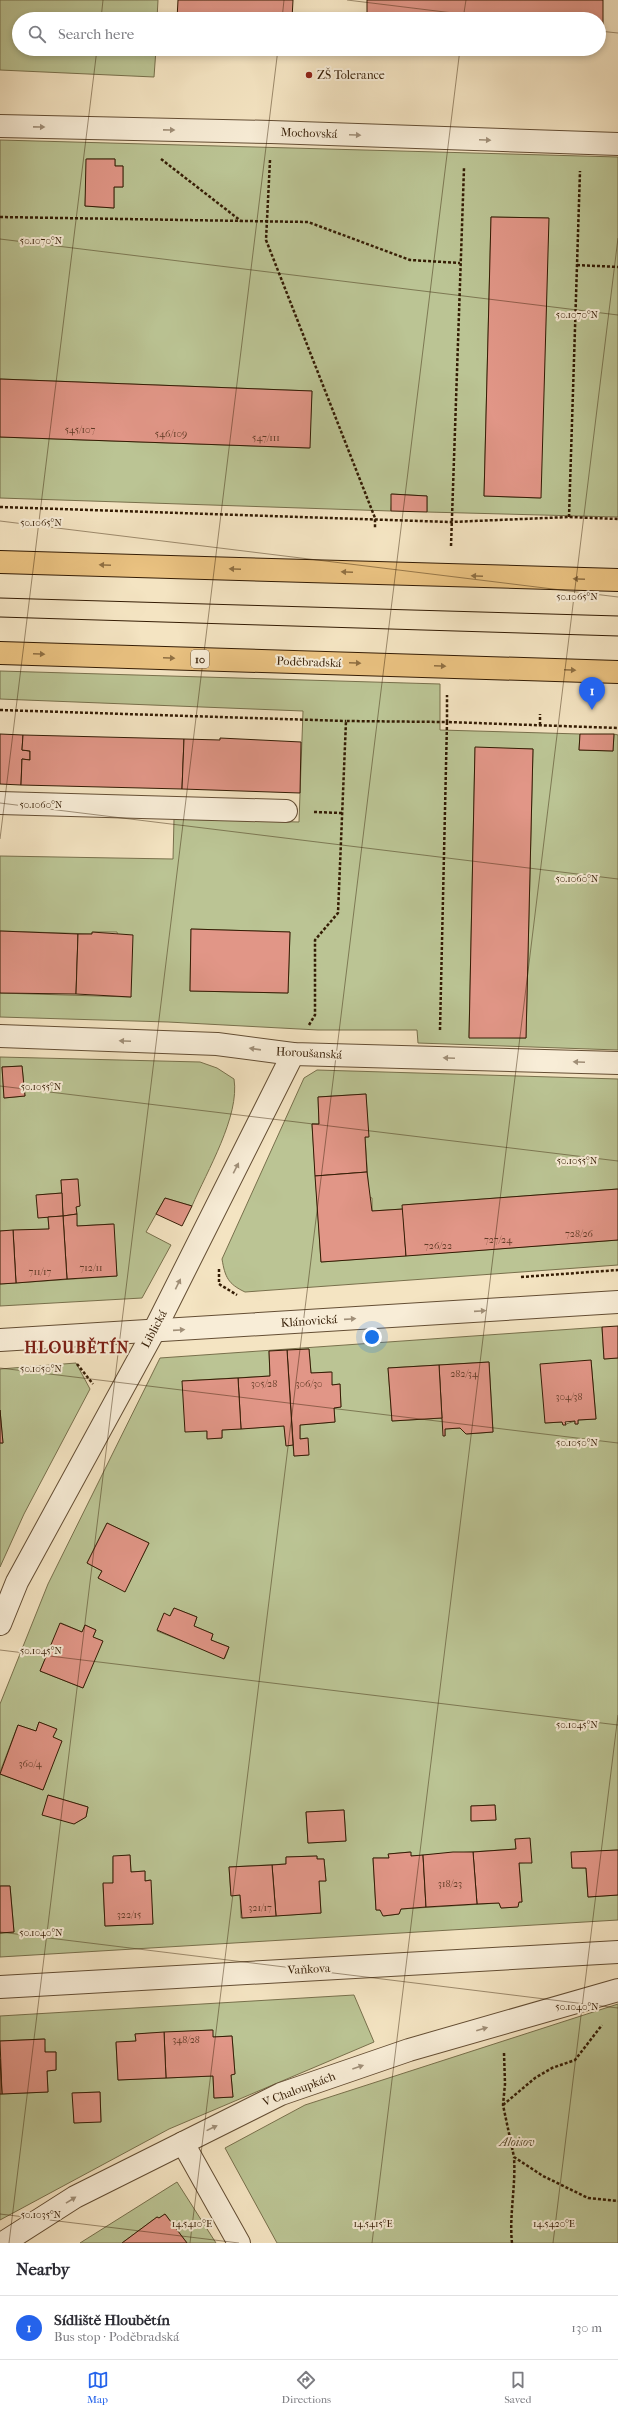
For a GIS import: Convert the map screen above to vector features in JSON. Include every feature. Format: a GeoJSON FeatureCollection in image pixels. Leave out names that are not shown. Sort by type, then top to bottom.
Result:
{"type":"FeatureCollection","features":[{"type":"Feature","properties":{"kind":"main road"},"geometry":{"type":"LineString","coordinates":[[0,562],[618,580]]}},
{"type":"Feature","properties":{"kind":"main road","name":"Poděbradská"},"geometry":{"type":"LineString","coordinates":[[0,653],[618,672]]}},
{"type":"Feature","properties":{"kind":"street","name":"Mochovská"},"geometry":{"type":"LineString","coordinates":[[0,126],[271,132],[618,144]]}},
{"type":"Feature","properties":{"kind":"street"},"geometry":{"type":"LineString","coordinates":[[0,803],[286,812]]}},
{"type":"Feature","properties":{"kind":"street","name":"Horoušanská"},"geometry":{"type":"LineString","coordinates":[[0,1036],[217,1044],[293,1054],[618,1063]]}},
{"type":"Feature","properties":{"kind":"street","name":"Liblická"},"geometry":{"type":"LineString","coordinates":[[0,1624],[17,1582],[154,1331],[293,1054]]}},
{"type":"Feature","properties":{"kind":"street","name":"Klánovická"},"geometry":{"type":"LineString","coordinates":[[0,1340],[618,1302]]}},
{"type":"Feature","properties":{"kind":"street","name":"Vaňkova"},"geometry":{"type":"LineString","coordinates":[[0,1986],[618,1952]]}},
{"type":"Feature","properties":{"kind":"street","name":"V Chaloupkách"},"geometry":{"type":"LineString","coordinates":[[3,2243],[75,2197],[280,2094],[409,2050],[618,1990]]}},
{"type":"Feature","properties":{"kind":"street"},"geometry":{"type":"LineString","coordinates":[[183,2142],[238,2243]]}},
{"type":"Feature","properties":{"kind":"path"},"geometry":{"type":"LineString","coordinates":[[271,132],[266,240],[375,518],[375,528]]}},
{"type":"Feature","properties":{"kind":"path"},"geometry":{"type":"LineString","coordinates":[[451,550],[465,139]]}},
{"type":"Feature","properties":{"kind":"path"},"geometry":{"type":"LineString","coordinates":[[569,517],[581,143]]}},
{"type":"Feature","properties":{"kind":"path"},"geometry":{"type":"LineString","coordinates":[[160,158],[242,221]]}},
{"type":"Feature","properties":{"kind":"path"},"geometry":{"type":"LineString","coordinates":[[0,217],[308,222],[410,260],[460,263]]}},
{"type":"Feature","properties":{"kind":"path"},"geometry":{"type":"LineString","coordinates":[[577,265],[618,267]]}},
{"type":"Feature","properties":{"kind":"path"},"geometry":{"type":"LineString","coordinates":[[0,507],[375,518],[452,522],[569,517],[618,519]]}},
{"type":"Feature","properties":{"kind":"path"},"geometry":{"type":"LineString","coordinates":[[440,1058],[447,694]]}},
{"type":"Feature","properties":{"kind":"path"},"geometry":{"type":"LineString","coordinates":[[0,710],[618,728]]}},
{"type":"Feature","properties":{"kind":"path"},"geometry":{"type":"LineString","coordinates":[[540,714],[540,725]]}},
{"type":"Feature","properties":{"kind":"path"},"geometry":{"type":"LineString","coordinates":[[293,1054],[315,1015],[315,940],[338,913],[346,721]]}},
{"type":"Feature","properties":{"kind":"path"},"geometry":{"type":"LineString","coordinates":[[218,1265],[219,1284],[239,1296]]}},
{"type":"Feature","properties":{"kind":"path"},"geometry":{"type":"LineString","coordinates":[[518,1277],[618,1270]]}},
{"type":"Feature","properties":{"kind":"path"},"geometry":{"type":"LineString","coordinates":[[73,1358],[98,1390]]}},
{"type":"Feature","properties":{"kind":"path"},"geometry":{"type":"LineString","coordinates":[[512,2020],[504,2048],[505,2084],[503,2105],[514,2157],[515,2182],[510,2230],[512,2243]]}},
{"type":"Feature","properties":{"kind":"path"},"geometry":{"type":"LineString","coordinates":[[503,2105],[535,2078],[552,2068],[575,2060],[603,2024]]}},
{"type":"Feature","properties":{"kind":"path"},"geometry":{"type":"LineString","coordinates":[[514,2157],[543,2176],[588,2198],[618,2201]]}},
{"type":"Feature","properties":{"kind":"green space"},"geometry":{"type":"Polygon","coordinates":[[[0,0],[158,0],[157,12],[12,12],[12,56],[156,56],[154,77],[0,70],[0,0]]]}},
{"type":"Feature","properties":{"kind":"green space"},"geometry":{"type":"Polygon","coordinates":[[[0,140],[618,157],[618,517],[427,512],[427,496],[392,494],[391,511],[0,498],[0,437],[309,448],[312,391],[0,379],[0,140]],[[87,159],[85,206],[114,208],[114,187],[123,187],[123,166],[115,166],[115,159],[87,159]],[[491,217],[484,496],[540,498],[548,218],[491,217]]]}},
{"type":"Feature","properties":{"kind":"green space"},"geometry":{"type":"Polygon","coordinates":[[[0,671],[440,684],[440,730],[580,734],[579,750],[613,751],[614,734],[618,735],[618,1050],[418,1043],[417,1030],[318,1030],[168,1022],[0,1017],[0,993],[131,997],[117,932],[93,932],[92,934],[0,931],[0,856],[173,859],[174,819],[299,822],[303,711],[0,699],[0,671]],[[475,748],[469,1037],[526,1038],[533,749],[475,748]],[[191,929],[190,991],[288,993],[290,932],[191,929]]]}},
{"type":"Feature","properties":{"kind":"green space"},"geometry":{"type":"Polygon","coordinates":[[[0,1057],[200,1062],[217,1068],[234,1079],[235,1094],[227,1126],[221,1143],[192,1206],[165,1198],[146,1232],[171,1245],[142,1298],[0,1306],[0,1284],[117,1276],[113,1224],[77,1226],[76,1207],[80,1206],[77,1179],[61,1180],[62,1193],[37,1195],[38,1217],[48,1217],[49,1229],[0,1231],[0,1057]],[[22,1066],[2,1067],[4,1098],[25,1096],[22,1066]]]}},
{"type":"Feature","properties":{"kind":"green space"},"geometry":{"type":"Polygon","coordinates":[[[317,1070],[618,1079],[618,1189],[403,1205],[403,1209],[372,1211],[372,1198],[369,1197],[365,1137],[368,1137],[366,1094],[318,1097],[319,1124],[312,1124],[321,1262],[618,1240],[618,1265],[245,1292],[239,1289],[228,1279],[224,1271],[222,1259],[304,1078],[317,1070]]]}},
{"type":"Feature","properties":{"kind":"green space"},"geometry":{"type":"Polygon","coordinates":[[[602,1327],[604,1359],[618,1358],[618,1850],[572,1853],[572,1868],[586,1868],[588,1897],[618,1895],[618,1920],[0,1957],[0,1933],[14,1932],[10,1886],[0,1886],[0,1774],[43,1790],[61,1741],[53,1737],[56,1729],[39,1722],[36,1731],[18,1725],[0,1772],[0,1704],[48,1584],[160,1358],[602,1327]],[[309,1349],[269,1351],[270,1376],[182,1381],[207,1431],[207,1438],[222,1438],[222,1430],[284,1426],[286,1445],[293,1445],[294,1456],[308,1455],[307,1438],[300,1439],[300,1425],[335,1422],[334,1408],[341,1407],[340,1384],[332,1385],[331,1372],[311,1373],[309,1349]],[[591,1360],[545,1423],[562,1422],[563,1425],[575,1421],[575,1424],[578,1424],[578,1420],[596,1419],[591,1360]],[[489,1362],[388,1368],[392,1421],[442,1418],[445,1436],[445,1429],[460,1428],[467,1434],[493,1432],[489,1362]],[[107,1523],[87,1563],[102,1571],[98,1578],[125,1591],[149,1543],[107,1523]],[[174,1608],[170,1616],[164,1614],[157,1631],[225,1658],[229,1647],[211,1640],[213,1634],[194,1626],[197,1617],[174,1608]],[[61,1623],[40,1671],[83,1688],[102,1641],[93,1637],[96,1630],[85,1625],[82,1632],[61,1623]],[[48,1795],[74,1824],[86,1817],[88,1807],[48,1795]],[[495,1805],[471,1806],[471,1821],[496,1820],[495,1805]],[[344,1810],[306,1812],[308,1843],[346,1841],[344,1810]],[[515,1839],[516,1849],[411,1856],[410,1852],[389,1854],[389,1858],[373,1858],[376,1910],[380,1910],[384,1916],[399,1914],[401,1909],[499,1903],[501,1908],[517,1907],[519,1902],[522,1902],[519,1863],[532,1862],[515,1839]],[[130,1855],[113,1857],[113,1883],[103,1884],[105,1926],[153,1924],[150,1880],[145,1881],[145,1871],[131,1872],[130,1855]],[[317,1856],[286,1857],[286,1864],[229,1867],[231,1895],[240,1895],[241,1918],[321,1913],[319,1881],[326,1881],[324,1859],[317,1859],[317,1856]]]}},
{"type":"Feature","properties":{"kind":"green space"},"geometry":{"type":"Polygon","coordinates":[[[76,1363],[90,1389],[24,1514],[0,1567],[0,1443],[3,1443],[0,1410],[0,1369],[76,1363]]]}},
{"type":"Feature","properties":{"kind":"green space"},"geometry":{"type":"Polygon","coordinates":[[[354,1995],[374,2042],[169,2129],[0,2220],[0,2094],[48,2092],[47,2071],[56,2070],[56,2052],[45,2052],[44,2039],[0,2041],[0,2016],[354,1995]],[[212,2030],[135,2034],[136,2041],[116,2043],[118,2080],[213,2076],[214,2098],[233,2097],[231,2075],[235,2074],[232,2036],[213,2037],[212,2030]],[[100,2092],[73,2093],[74,2123],[101,2121],[100,2092]]]}},
{"type":"Feature","properties":{"kind":"green space","name":"Aloisov"},"geometry":{"type":"Polygon","coordinates":[[[618,2004],[618,2243],[277,2243],[225,2148],[305,2105],[618,2004]]]}},
{"type":"Feature","properties":{"kind":"green space"},"geometry":{"type":"Polygon","coordinates":[[[177,2182],[216,2243],[187,2243],[165,2214],[159,2218],[157,2217],[122,2243],[80,2243],[177,2182]]]}},
{"type":"Feature","properties":{"kind":"building"},"geometry":{"type":"Polygon","coordinates":[[[178,0],[293,0],[292,12],[177,12],[178,0]]]}},
{"type":"Feature","properties":{"kind":"building"},"geometry":{"type":"Polygon","coordinates":[[[367,0],[603,0],[603,12],[367,12],[367,0]]]}},
{"type":"Feature","properties":{"kind":"building"},"geometry":{"type":"Polygon","coordinates":[[[86,159],[115,159],[115,166],[123,166],[123,187],[114,187],[114,208],[85,206],[86,159]]]}},
{"type":"Feature","properties":{"kind":"building"},"geometry":{"type":"Polygon","coordinates":[[[491,217],[549,218],[541,498],[484,496],[491,217]]]}},
{"type":"Feature","properties":{"kind":"building"},"geometry":{"type":"Polygon","coordinates":[[[0,379],[312,391],[310,448],[0,437],[0,379]]]}},
{"type":"Feature","properties":{"kind":"building"},"geometry":{"type":"Polygon","coordinates":[[[391,494],[427,496],[427,512],[391,511],[391,494]]]}},
{"type":"Feature","properties":{"kind":"building"},"geometry":{"type":"Polygon","coordinates":[[[0,734],[23,735],[22,750],[30,751],[30,760],[22,759],[21,785],[0,784],[0,734]]]}},
{"type":"Feature","properties":{"kind":"building"},"geometry":{"type":"Polygon","coordinates":[[[580,734],[614,734],[613,751],[579,750],[580,734]]]}},
{"type":"Feature","properties":{"kind":"building"},"geometry":{"type":"Polygon","coordinates":[[[23,735],[184,739],[182,789],[21,785],[22,759],[30,760],[30,751],[22,750],[23,735]]]}},
{"type":"Feature","properties":{"kind":"building"},"geometry":{"type":"Polygon","coordinates":[[[220,738],[301,742],[300,793],[182,789],[184,739],[220,740],[220,738]]]}},
{"type":"Feature","properties":{"kind":"building"},"geometry":{"type":"Polygon","coordinates":[[[475,747],[533,749],[526,1038],[469,1038],[475,747]]]}},
{"type":"Feature","properties":{"kind":"building"},"geometry":{"type":"Polygon","coordinates":[[[191,929],[290,932],[288,993],[190,991],[191,929]]]}},
{"type":"Feature","properties":{"kind":"building"},"geometry":{"type":"Polygon","coordinates":[[[0,931],[78,934],[76,994],[0,993],[0,931]]]}},
{"type":"Feature","properties":{"kind":"building"},"geometry":{"type":"Polygon","coordinates":[[[92,932],[133,935],[131,997],[76,994],[78,934],[92,934],[92,932]]]}},
{"type":"Feature","properties":{"kind":"building"},"geometry":{"type":"Polygon","coordinates":[[[22,1066],[25,1096],[4,1098],[2,1067],[22,1066]]]}},
{"type":"Feature","properties":{"kind":"building"},"geometry":{"type":"Polygon","coordinates":[[[366,1094],[369,1137],[365,1137],[367,1172],[315,1176],[312,1124],[319,1124],[318,1097],[366,1094]]]}},
{"type":"Feature","properties":{"kind":"building"},"geometry":{"type":"Polygon","coordinates":[[[367,1172],[372,1211],[403,1209],[406,1256],[321,1262],[315,1176],[367,1172]]]}},
{"type":"Feature","properties":{"kind":"building"},"geometry":{"type":"Polygon","coordinates":[[[78,1179],[80,1206],[76,1207],[77,1214],[63,1216],[61,1180],[78,1179]]]}},
{"type":"Feature","properties":{"kind":"building"},"geometry":{"type":"Polygon","coordinates":[[[618,1189],[618,1240],[406,1256],[402,1205],[618,1189]]]}},
{"type":"Feature","properties":{"kind":"building"},"geometry":{"type":"Polygon","coordinates":[[[62,1193],[63,1216],[38,1218],[36,1195],[62,1193]]]}},
{"type":"Feature","properties":{"kind":"building"},"geometry":{"type":"Polygon","coordinates":[[[165,1198],[192,1206],[182,1226],[156,1214],[165,1198]]]}},
{"type":"Feature","properties":{"kind":"building"},"geometry":{"type":"Polygon","coordinates":[[[77,1214],[77,1226],[114,1224],[117,1276],[67,1279],[63,1216],[77,1214]]]}},
{"type":"Feature","properties":{"kind":"building"},"geometry":{"type":"Polygon","coordinates":[[[63,1216],[67,1279],[16,1283],[13,1230],[49,1229],[48,1217],[63,1216]]]}},
{"type":"Feature","properties":{"kind":"building"},"geometry":{"type":"Polygon","coordinates":[[[13,1230],[16,1283],[0,1284],[0,1231],[13,1230]]]}},
{"type":"Feature","properties":{"kind":"building"},"geometry":{"type":"Polygon","coordinates":[[[618,1326],[618,1358],[604,1359],[602,1327],[618,1326]]]}},
{"type":"Feature","properties":{"kind":"building"},"geometry":{"type":"Polygon","coordinates":[[[309,1349],[311,1373],[332,1372],[332,1385],[340,1384],[341,1407],[334,1408],[335,1422],[300,1425],[300,1439],[308,1438],[309,1455],[294,1456],[287,1350],[309,1349]]]}},
{"type":"Feature","properties":{"kind":"building"},"geometry":{"type":"Polygon","coordinates":[[[287,1350],[293,1445],[286,1446],[284,1426],[241,1429],[238,1378],[270,1376],[269,1351],[287,1350]]]}},
{"type":"Feature","properties":{"kind":"building"},"geometry":{"type":"Polygon","coordinates":[[[591,1360],[596,1419],[578,1420],[578,1424],[575,1424],[575,1421],[565,1422],[566,1425],[563,1425],[562,1422],[545,1423],[540,1364],[591,1360]]]}},
{"type":"Feature","properties":{"kind":"building"},"geometry":{"type":"Polygon","coordinates":[[[489,1362],[493,1432],[466,1434],[460,1428],[445,1429],[445,1436],[443,1436],[439,1365],[489,1362]]]}},
{"type":"Feature","properties":{"kind":"building"},"geometry":{"type":"Polygon","coordinates":[[[439,1365],[442,1418],[392,1421],[388,1368],[439,1365]]]}},
{"type":"Feature","properties":{"kind":"building"},"geometry":{"type":"Polygon","coordinates":[[[238,1378],[241,1429],[222,1430],[222,1438],[207,1439],[207,1431],[185,1432],[182,1381],[238,1378]]]}},
{"type":"Feature","properties":{"kind":"building"},"geometry":{"type":"Polygon","coordinates":[[[0,1410],[3,1443],[0,1443],[0,1410]]]}},
{"type":"Feature","properties":{"kind":"building"},"geometry":{"type":"Polygon","coordinates":[[[107,1523],[149,1543],[125,1592],[98,1578],[102,1571],[87,1563],[107,1523]]]}},
{"type":"Feature","properties":{"kind":"building"},"geometry":{"type":"Polygon","coordinates":[[[174,1608],[197,1617],[194,1626],[213,1634],[211,1640],[229,1647],[224,1659],[157,1630],[164,1613],[170,1616],[174,1608]]]}},
{"type":"Feature","properties":{"kind":"building"},"geometry":{"type":"Polygon","coordinates":[[[60,1623],[82,1632],[85,1625],[96,1630],[93,1637],[103,1641],[83,1688],[40,1671],[60,1623]]]}},
{"type":"Feature","properties":{"kind":"building"},"geometry":{"type":"Polygon","coordinates":[[[39,1722],[57,1729],[53,1737],[62,1741],[43,1790],[0,1774],[18,1725],[36,1731],[39,1722]]]}},
{"type":"Feature","properties":{"kind":"building"},"geometry":{"type":"Polygon","coordinates":[[[48,1795],[88,1807],[86,1817],[74,1824],[42,1815],[48,1795]]]}},
{"type":"Feature","properties":{"kind":"building"},"geometry":{"type":"Polygon","coordinates":[[[495,1805],[496,1820],[471,1821],[471,1806],[495,1805]]]}},
{"type":"Feature","properties":{"kind":"building"},"geometry":{"type":"Polygon","coordinates":[[[344,1810],[346,1841],[308,1843],[306,1812],[344,1810]]]}},
{"type":"Feature","properties":{"kind":"building"},"geometry":{"type":"Polygon","coordinates":[[[530,1838],[532,1863],[519,1863],[522,1902],[519,1902],[518,1907],[501,1908],[499,1903],[477,1904],[473,1852],[516,1849],[515,1839],[530,1838]]]}},
{"type":"Feature","properties":{"kind":"building"},"geometry":{"type":"Polygon","coordinates":[[[618,1850],[618,1895],[588,1897],[586,1868],[572,1868],[571,1852],[618,1850]]]}},
{"type":"Feature","properties":{"kind":"building"},"geometry":{"type":"Polygon","coordinates":[[[411,1852],[411,1856],[423,1855],[426,1907],[401,1909],[399,1914],[383,1916],[380,1910],[376,1910],[373,1858],[389,1858],[388,1854],[411,1852]]]}},
{"type":"Feature","properties":{"kind":"building"},"geometry":{"type":"Polygon","coordinates":[[[473,1852],[477,1904],[426,1907],[423,1855],[473,1852]]]}},
{"type":"Feature","properties":{"kind":"building"},"geometry":{"type":"Polygon","coordinates":[[[130,1855],[131,1872],[145,1871],[145,1881],[151,1880],[153,1924],[105,1926],[103,1883],[113,1883],[113,1856],[130,1855]]]}},
{"type":"Feature","properties":{"kind":"building"},"geometry":{"type":"Polygon","coordinates":[[[317,1856],[317,1859],[324,1859],[326,1881],[319,1881],[321,1913],[276,1916],[272,1865],[286,1864],[286,1857],[317,1856]]]}},
{"type":"Feature","properties":{"kind":"building"},"geometry":{"type":"Polygon","coordinates":[[[272,1865],[276,1916],[242,1918],[240,1895],[231,1896],[229,1867],[272,1865]]]}},
{"type":"Feature","properties":{"kind":"building"},"geometry":{"type":"Polygon","coordinates":[[[0,1886],[10,1886],[14,1932],[0,1933],[0,1886]]]}},
{"type":"Feature","properties":{"kind":"building"},"geometry":{"type":"Polygon","coordinates":[[[213,2030],[213,2037],[232,2036],[235,2074],[231,2075],[233,2097],[214,2098],[213,2076],[166,2078],[164,2032],[213,2030]]]}},
{"type":"Feature","properties":{"kind":"building"},"geometry":{"type":"Polygon","coordinates":[[[164,2032],[166,2078],[118,2080],[116,2042],[136,2041],[135,2034],[164,2032]]]}},
{"type":"Feature","properties":{"kind":"building"},"geometry":{"type":"Polygon","coordinates":[[[45,2039],[45,2052],[56,2052],[56,2070],[47,2071],[48,2092],[2,2094],[0,2041],[45,2039]]]}},
{"type":"Feature","properties":{"kind":"building"},"geometry":{"type":"Polygon","coordinates":[[[0,2059],[2,2094],[0,2094],[0,2059]]]}},
{"type":"Feature","properties":{"kind":"building"},"geometry":{"type":"Polygon","coordinates":[[[100,2092],[101,2122],[74,2123],[72,2093],[100,2092]]]}},
{"type":"Feature","properties":{"kind":"building"},"geometry":{"type":"Polygon","coordinates":[[[165,2214],[187,2243],[122,2243],[157,2217],[159,2218],[165,2214]]]}},
{"type":"Feature","properties":{"kind":"tram line"},"geometry":{"type":"LineString","coordinates":[[0,598],[618,616]]}},
{"type":"Feature","properties":{"kind":"tram line"},"geometry":{"type":"LineString","coordinates":[[0,617],[618,636]]}},
{"type":"Feature","properties":{"kind":"place","name":"ZŠ Tolerance"},"geometry":{"type":"Point","coordinates":[309,75]}},
{"type":"Feature","properties":{"kind":"place","name":"Sídliště Hloubětín"},"geometry":{"type":"Point","coordinates":[592,710]}},
{"type":"Feature","properties":{"kind":"district","name":"HLOUBĚTÍN"},"geometry":{"type":"Point","coordinates":[77,1347]}}]}
